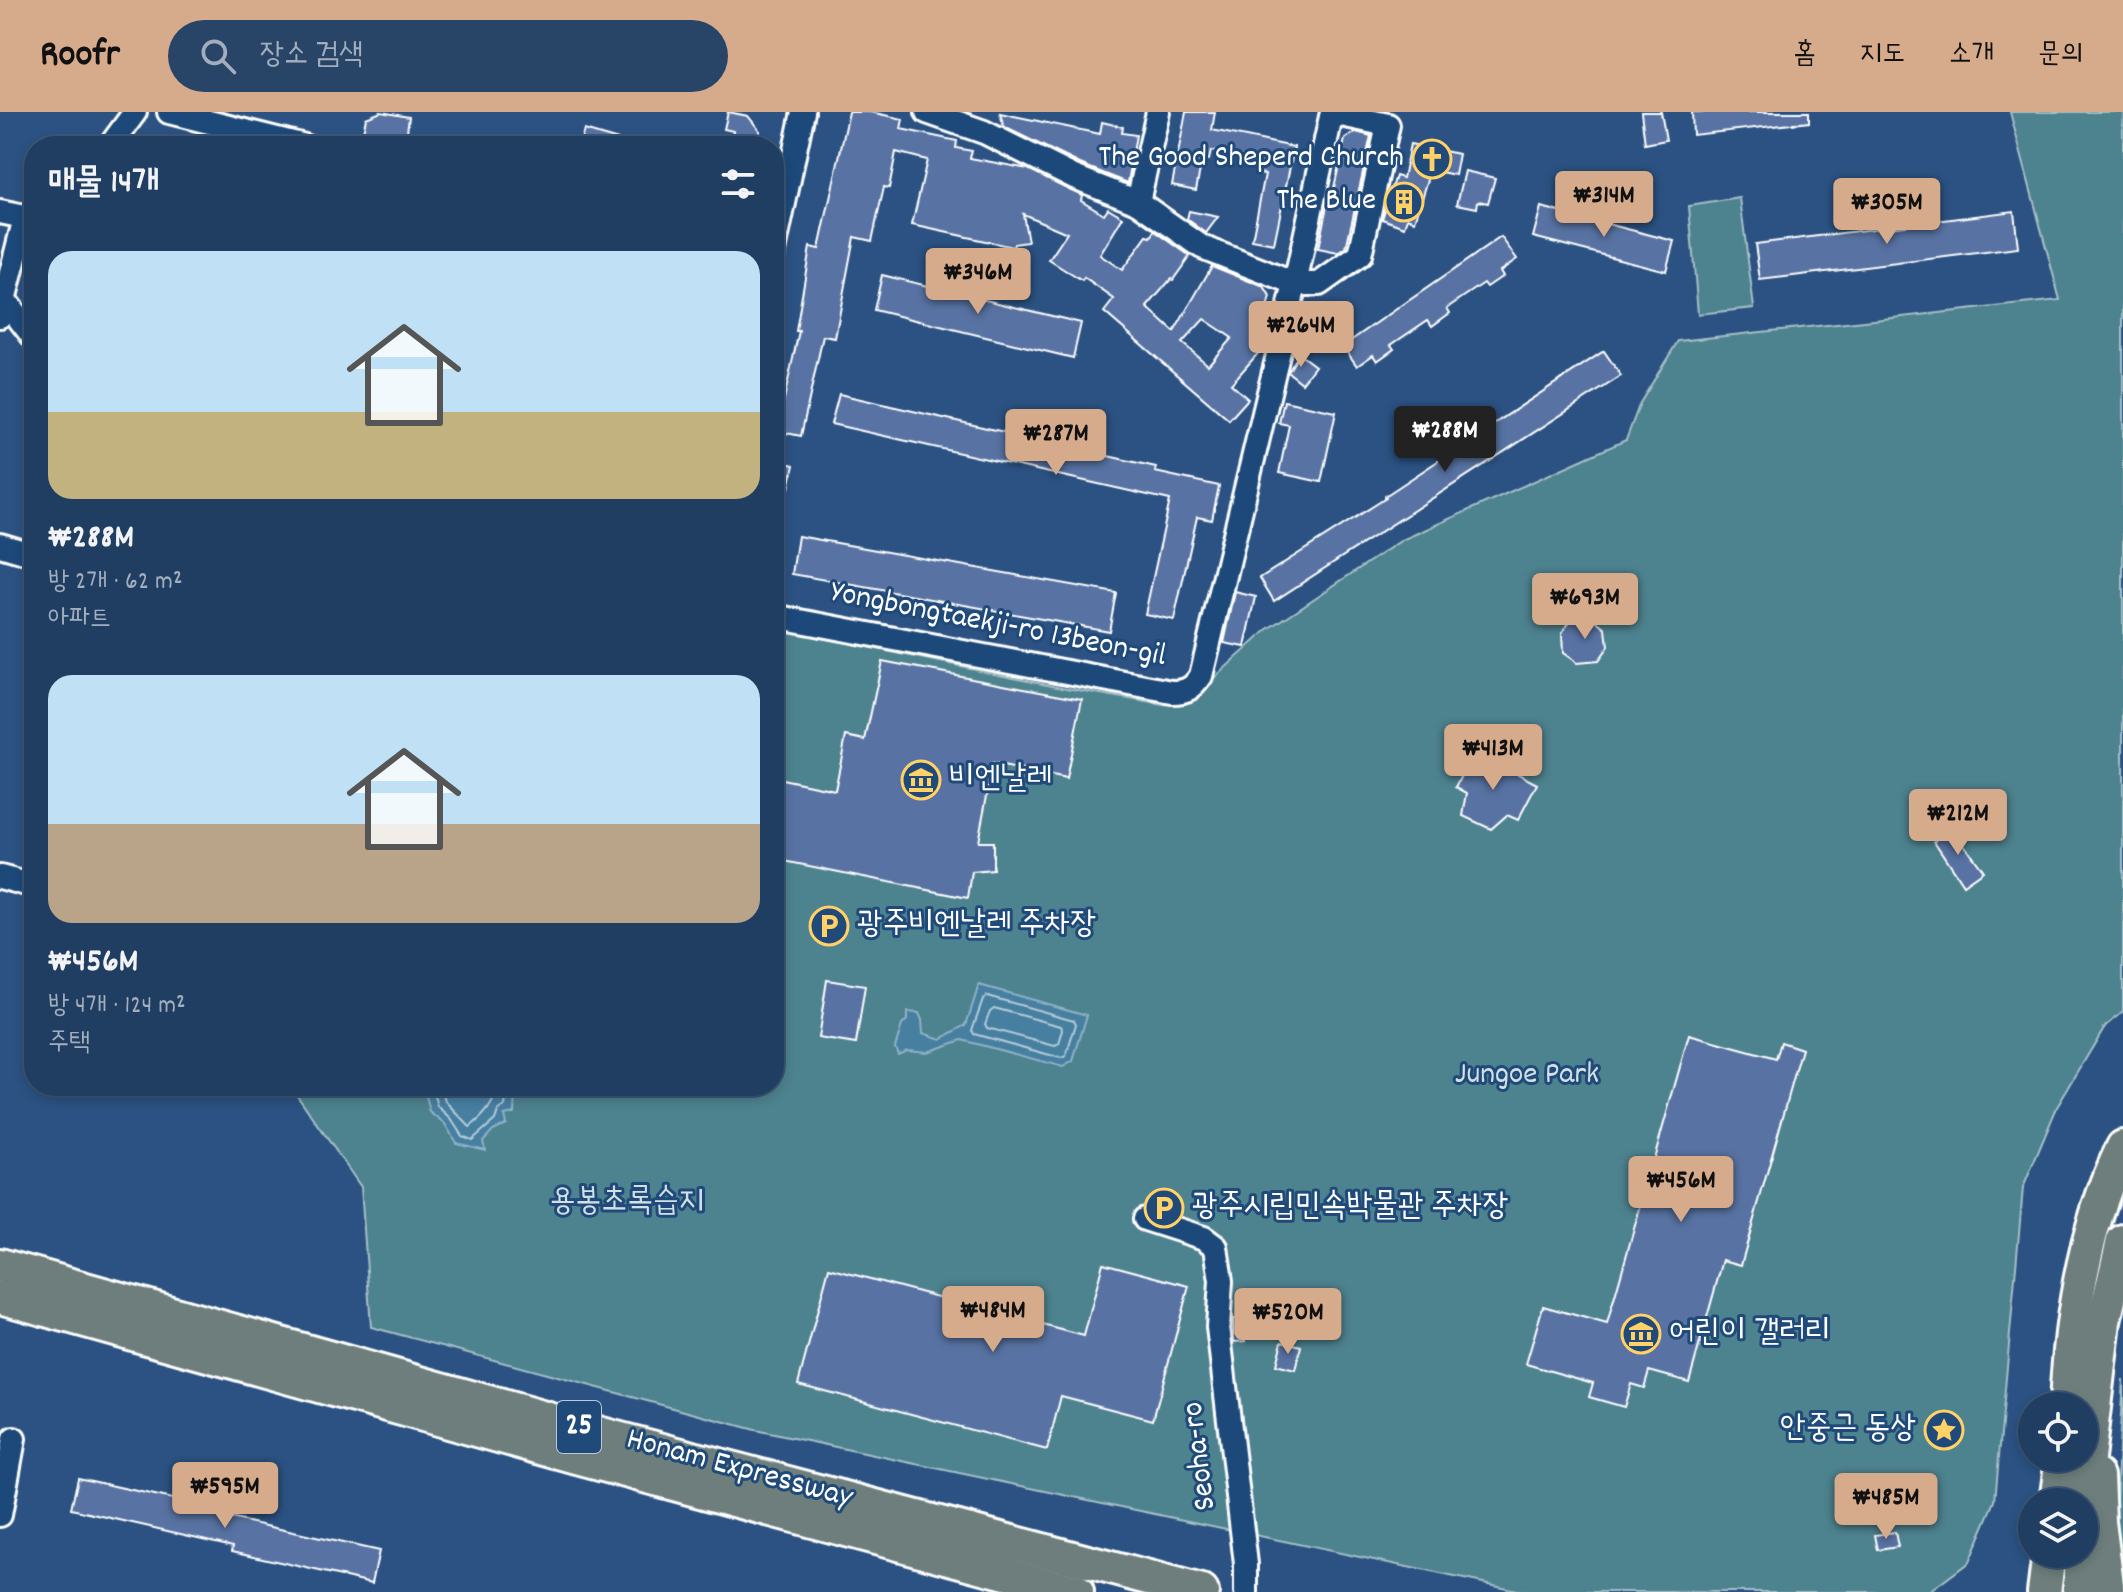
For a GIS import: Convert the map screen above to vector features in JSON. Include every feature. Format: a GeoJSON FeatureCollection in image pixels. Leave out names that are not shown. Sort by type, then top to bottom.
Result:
{"type":"FeatureCollection","features":[{"type":"Feature","properties":{"kind":"highway"},"geometry":{"type":"LineString","coordinates":[[2073,1392],[2067,1379],[2082,1272],[2094,1218],[2123,1147]]}},
{"type":"Feature","properties":{"kind":"highway"},"geometry":{"type":"LineString","coordinates":[[2085,1392],[2123,1241]]}},
{"type":"Feature","properties":{"kind":"highway"},"geometry":{"type":"LineString","coordinates":[[0,1244],[75,1268],[188,1316]]}},
{"type":"Feature","properties":{"kind":"highway","name":"Honam Expressway"},"geometry":{"type":"LineString","coordinates":[[0,1265],[609,1436],[1202,1592]]}},
{"type":"Feature","properties":{"kind":"highway","name":"Honam Expressway"},"geometry":{"type":"LineString","coordinates":[[0,1297],[577,1458],[1077,1592]]}},
{"type":"Feature","properties":{"kind":"highway"},"geometry":{"type":"LineString","coordinates":[[2091,1472],[2108,1592]]}},
{"type":"Feature","properties":{"kind":"highway"},"geometry":{"type":"LineString","coordinates":[[2044,1592],[2047,1568]]}},
{"type":"Feature","properties":{"kind":"highway"},"geometry":{"type":"LineString","coordinates":[[2062,1592],[2063,1568]]}},
{"type":"Feature","properties":{"kind":"highway"},"geometry":{"type":"LineString","coordinates":[[2080,1568],[2080,1592]]}},
{"type":"Feature","properties":{"kind":"street"},"geometry":{"type":"LineString","coordinates":[[117,136],[135,112]]}},
{"type":"Feature","properties":{"kind":"street"},"geometry":{"type":"LineString","coordinates":[[169,112],[265,136]]}},
{"type":"Feature","properties":{"kind":"street"},"geometry":{"type":"LineString","coordinates":[[784,203],[803,112]]}},
{"type":"Feature","properties":{"kind":"street"},"geometry":{"type":"LineString","coordinates":[[927,112],[987,122],[1074,177],[1138,202],[1202,247],[1295,284],[1319,284],[1360,255],[1388,125],[1332,112]]}},
{"type":"Feature","properties":{"kind":"street"},"geometry":{"type":"LineString","coordinates":[[1138,202],[1158,112]]}},
{"type":"Feature","properties":{"kind":"street","name":"Yongbongtaekji-ro 13beon-gil"},"geometry":{"type":"LineString","coordinates":[[784,618],[1172,692],[1183,692],[1194,687],[1201,676],[1295,284],[1332,112]]}},
{"type":"Feature","properties":{"kind":"street"},"geometry":{"type":"LineString","coordinates":[[0,212],[24,217]]}},
{"type":"Feature","properties":{"kind":"street"},"geometry":{"type":"LineString","coordinates":[[24,237],[2,308],[24,329]]}},
{"type":"Feature","properties":{"kind":"street"},"geometry":{"type":"LineString","coordinates":[[0,545],[24,552]]}},
{"type":"Feature","properties":{"kind":"street"},"geometry":{"type":"LineString","coordinates":[[0,877],[24,883]]}},
{"type":"Feature","properties":{"kind":"street","name":"Seoha-ro"},"geometry":{"type":"LineString","coordinates":[[1145,1219],[1204,1238],[1216,1247],[1221,1281],[1218,1327],[1246,1564],[1246,1592]]}},
{"type":"Feature","properties":{"kind":"street"},"geometry":{"type":"LineString","coordinates":[[0,1515],[14,1439]]}},
{"type":"Feature","properties":{"kind":"green space","name":"Jungoe Park"},"geometry":{"type":"Polygon","coordinates":[[[2010,112],[2123,112],[2123,1012],[2104,1028],[2057,1107],[2023,1188],[1995,1501],[1969,1562],[1929,1592],[1526,1592],[755,1430],[371,1327],[361,1187],[298,1096],[784,1096],[784,630],[1163,705],[1202,689],[1267,630],[1402,540],[1626,440],[1640,403],[1678,341],[2060,300],[2010,112]]]}},
{"type":"Feature","properties":{"kind":"green space"},"geometry":{"type":"Polygon","coordinates":[[[1740,198],[1754,308],[1698,314],[1689,206],[1740,198]]]}},
{"type":"Feature","properties":{"kind":"green space"},"geometry":{"type":"Polygon","coordinates":[[[2123,1379],[2123,1592],[2114,1534],[2123,1379]]]}},
{"type":"Feature","properties":{"kind":"water"},"geometry":{"type":"Polygon","coordinates":[[[979,985],[1087,1015],[1073,1061],[1063,1067],[962,1040],[927,1052],[907,1050],[898,1054],[895,1047],[902,1025],[907,1020],[907,1012],[919,1013],[923,1033],[941,1039],[966,1025],[979,985]]]}},
{"type":"Feature","properties":{"kind":"water"},"geometry":{"type":"Polygon","coordinates":[[[426,1096],[515,1096],[514,1113],[504,1115],[506,1124],[493,1130],[483,1141],[485,1150],[456,1143],[445,1124],[430,1112],[426,1096]]]}},
{"type":"Feature","properties":{"kind":"building"},"geometry":{"type":"Polygon","coordinates":[[[381,112],[409,117],[406,136],[362,136],[366,118],[381,112]]]}},
{"type":"Feature","properties":{"kind":"building"},"geometry":{"type":"Polygon","coordinates":[[[728,112],[748,116],[760,131],[759,136],[732,136],[733,131],[724,129],[728,112]]]}},
{"type":"Feature","properties":{"kind":"building"},"geometry":{"type":"Polygon","coordinates":[[[849,112],[870,112],[903,119],[901,129],[957,141],[956,148],[972,151],[970,158],[1028,169],[1082,195],[1081,200],[1104,214],[1108,208],[1123,217],[1100,255],[1122,270],[1147,236],[1151,237],[1155,231],[1190,256],[1173,280],[1147,307],[1174,332],[1212,266],[1264,287],[1270,297],[1261,328],[1266,332],[1261,350],[1231,384],[1248,399],[1229,420],[1104,312],[1114,299],[1084,278],[1082,281],[1049,260],[1067,233],[1023,214],[1028,242],[1014,244],[1013,247],[912,225],[927,160],[896,152],[889,188],[884,187],[872,241],[854,237],[835,338],[823,336],[801,436],[784,432],[784,399],[799,331],[796,331],[810,247],[819,249],[849,112]],[[1204,319],[1182,343],[1208,365],[1232,338],[1204,319]]]}},
{"type":"Feature","properties":{"kind":"building"},"geometry":{"type":"Polygon","coordinates":[[[1186,112],[1215,112],[1212,130],[1294,147],[1274,244],[1252,240],[1265,174],[1256,173],[1259,160],[1211,151],[1209,160],[1202,159],[1196,190],[1172,185],[1186,112]]]}},
{"type":"Feature","properties":{"kind":"building"},"geometry":{"type":"Polygon","coordinates":[[[1641,112],[1661,112],[1666,140],[1645,144],[1641,112]]]}},
{"type":"Feature","properties":{"kind":"building"},"geometry":{"type":"Polygon","coordinates":[[[1692,112],[1809,112],[1809,122],[1693,135],[1692,112]]]}},
{"type":"Feature","properties":{"kind":"building"},"geometry":{"type":"Polygon","coordinates":[[[1000,113],[1100,134],[1102,122],[1123,127],[1122,133],[1136,135],[1128,183],[1080,164],[1004,127],[1000,113]]]}},
{"type":"Feature","properties":{"kind":"building"},"geometry":{"type":"Polygon","coordinates":[[[584,130],[604,136],[582,136],[584,130]]]}},
{"type":"Feature","properties":{"kind":"building"},"geometry":{"type":"Polygon","coordinates":[[[1356,132],[1371,136],[1346,248],[1338,253],[1318,249],[1345,139],[1356,132]]]}},
{"type":"Feature","properties":{"kind":"building"},"geometry":{"type":"Polygon","coordinates":[[[1410,144],[1459,154],[1455,175],[1431,170],[1415,221],[1408,218],[1405,227],[1382,219],[1396,176],[1403,178],[1410,144]]]}},
{"type":"Feature","properties":{"kind":"building"},"geometry":{"type":"Polygon","coordinates":[[[1465,171],[1495,178],[1488,203],[1478,201],[1477,208],[1457,204],[1465,171]]]}},
{"type":"Feature","properties":{"kind":"building"},"geometry":{"type":"Polygon","coordinates":[[[1541,207],[1674,241],[1666,271],[1533,237],[1541,207]]]}},
{"type":"Feature","properties":{"kind":"building"},"geometry":{"type":"Polygon","coordinates":[[[1189,211],[1218,217],[1206,233],[1187,219],[1189,211]]]}},
{"type":"Feature","properties":{"kind":"building"},"geometry":{"type":"Polygon","coordinates":[[[2014,211],[2018,248],[1760,280],[1755,244],[2014,211]]]}},
{"type":"Feature","properties":{"kind":"building"},"geometry":{"type":"Polygon","coordinates":[[[1501,237],[1517,259],[1500,271],[1503,276],[1487,287],[1484,283],[1447,308],[1450,313],[1432,326],[1428,320],[1391,345],[1394,349],[1377,361],[1373,355],[1357,366],[1343,346],[1501,237]]]}},
{"type":"Feature","properties":{"kind":"building"},"geometry":{"type":"Polygon","coordinates":[[[882,275],[1081,323],[1073,358],[874,310],[882,275]]]}},
{"type":"Feature","properties":{"kind":"building"},"geometry":{"type":"Polygon","coordinates":[[[1604,351],[1621,376],[1274,601],[1260,578],[1386,498],[1604,351]]]}},
{"type":"Feature","properties":{"kind":"building"},"geometry":{"type":"Polygon","coordinates":[[[1299,354],[1315,366],[1302,383],[1288,372],[1299,354]]]}},
{"type":"Feature","properties":{"kind":"building"},"geometry":{"type":"Polygon","coordinates":[[[839,394],[1156,467],[1155,472],[1219,486],[1212,520],[1197,517],[1174,620],[1145,614],[1170,500],[831,424],[839,394]]]}},
{"type":"Feature","properties":{"kind":"building"},"geometry":{"type":"Polygon","coordinates":[[[1284,401],[1336,412],[1321,482],[1279,473],[1289,425],[1279,423],[1284,401]]]}},
{"type":"Feature","properties":{"kind":"building"},"geometry":{"type":"Polygon","coordinates":[[[784,462],[794,465],[789,488],[784,487],[784,462]]]}},
{"type":"Feature","properties":{"kind":"building"},"geometry":{"type":"Polygon","coordinates":[[[798,536],[1116,593],[1109,631],[792,574],[798,536]]]}},
{"type":"Feature","properties":{"kind":"building"},"geometry":{"type":"Polygon","coordinates":[[[1235,592],[1256,597],[1245,647],[1224,643],[1235,592]]]}},
{"type":"Feature","properties":{"kind":"building"},"geometry":{"type":"Polygon","coordinates":[[[1594,619],[1606,629],[1608,647],[1598,661],[1577,663],[1563,653],[1562,633],[1571,620],[1594,619]]]}},
{"type":"Feature","properties":{"kind":"building"},"geometry":{"type":"Polygon","coordinates":[[[882,661],[1082,699],[1066,779],[993,764],[978,842],[993,842],[993,870],[972,872],[968,898],[784,861],[784,779],[835,790],[846,736],[865,740],[882,661]]]}},
{"type":"Feature","properties":{"kind":"building"},"geometry":{"type":"Polygon","coordinates":[[[1475,751],[1537,784],[1518,820],[1507,815],[1491,829],[1463,816],[1467,793],[1456,787],[1475,751]]]}},
{"type":"Feature","properties":{"kind":"building"},"geometry":{"type":"Polygon","coordinates":[[[1952,828],[1983,871],[1963,885],[1934,841],[1952,828]]]}},
{"type":"Feature","properties":{"kind":"building"},"geometry":{"type":"Polygon","coordinates":[[[827,980],[865,986],[856,1044],[818,1038],[827,980]]]}},
{"type":"Feature","properties":{"kind":"building"},"geometry":{"type":"Polygon","coordinates":[[[1689,1035],[1776,1059],[1781,1042],[1802,1049],[1741,1265],[1723,1260],[1689,1382],[1649,1371],[1644,1388],[1631,1384],[1624,1407],[1589,1397],[1593,1383],[1526,1364],[1543,1306],[1607,1324],[1689,1035]]]}},
{"type":"Feature","properties":{"kind":"building"},"geometry":{"type":"Polygon","coordinates":[[[1103,1263],[1189,1286],[1153,1420],[1061,1396],[1047,1450],[798,1384],[829,1268],[1084,1336],[1103,1263]]]}},
{"type":"Feature","properties":{"kind":"building"},"geometry":{"type":"Polygon","coordinates":[[[1245,1317],[1246,1341],[1234,1342],[1233,1319],[1245,1317]]]}},
{"type":"Feature","properties":{"kind":"building"},"geometry":{"type":"Polygon","coordinates":[[[1282,1341],[1301,1346],[1295,1370],[1276,1365],[1282,1341]]]}},
{"type":"Feature","properties":{"kind":"building"},"geometry":{"type":"Polygon","coordinates":[[[78,1478],[218,1509],[217,1515],[379,1551],[372,1583],[232,1551],[233,1546],[71,1509],[78,1478]]]}},
{"type":"Feature","properties":{"kind":"building"},"geometry":{"type":"Polygon","coordinates":[[[1895,1532],[1898,1547],[1878,1550],[1875,1535],[1895,1532]]]}},
{"type":"Feature","properties":{"kind":"place","name":"The Good Sheperd Church"},"geometry":{"type":"Point","coordinates":[1432,159]}},
{"type":"Feature","properties":{"kind":"place","name":"The Blue"},"geometry":{"type":"Point","coordinates":[1404,202]}},
{"type":"Feature","properties":{"kind":"place","name":"비엔날레"},"geometry":{"type":"Point","coordinates":[921,780]}},
{"type":"Feature","properties":{"kind":"place","name":"광주비엔날레 주차장"},"geometry":{"type":"Point","coordinates":[829,926]}},
{"type":"Feature","properties":{"kind":"place","name":"광주시립민속박물관 주차장"},"geometry":{"type":"Point","coordinates":[1164,1208]}},
{"type":"Feature","properties":{"kind":"place","name":"어린이 갤러리"},"geometry":{"type":"Point","coordinates":[1641,1334]}},
{"type":"Feature","properties":{"kind":"place","name":"안중근 동상"},"geometry":{"type":"Point","coordinates":[1944,1430]}},
{"type":"Feature","properties":{"kind":"park label","name":"용봉초록습지"},"geometry":{"type":"Point","coordinates":[627,1203]}}]}
